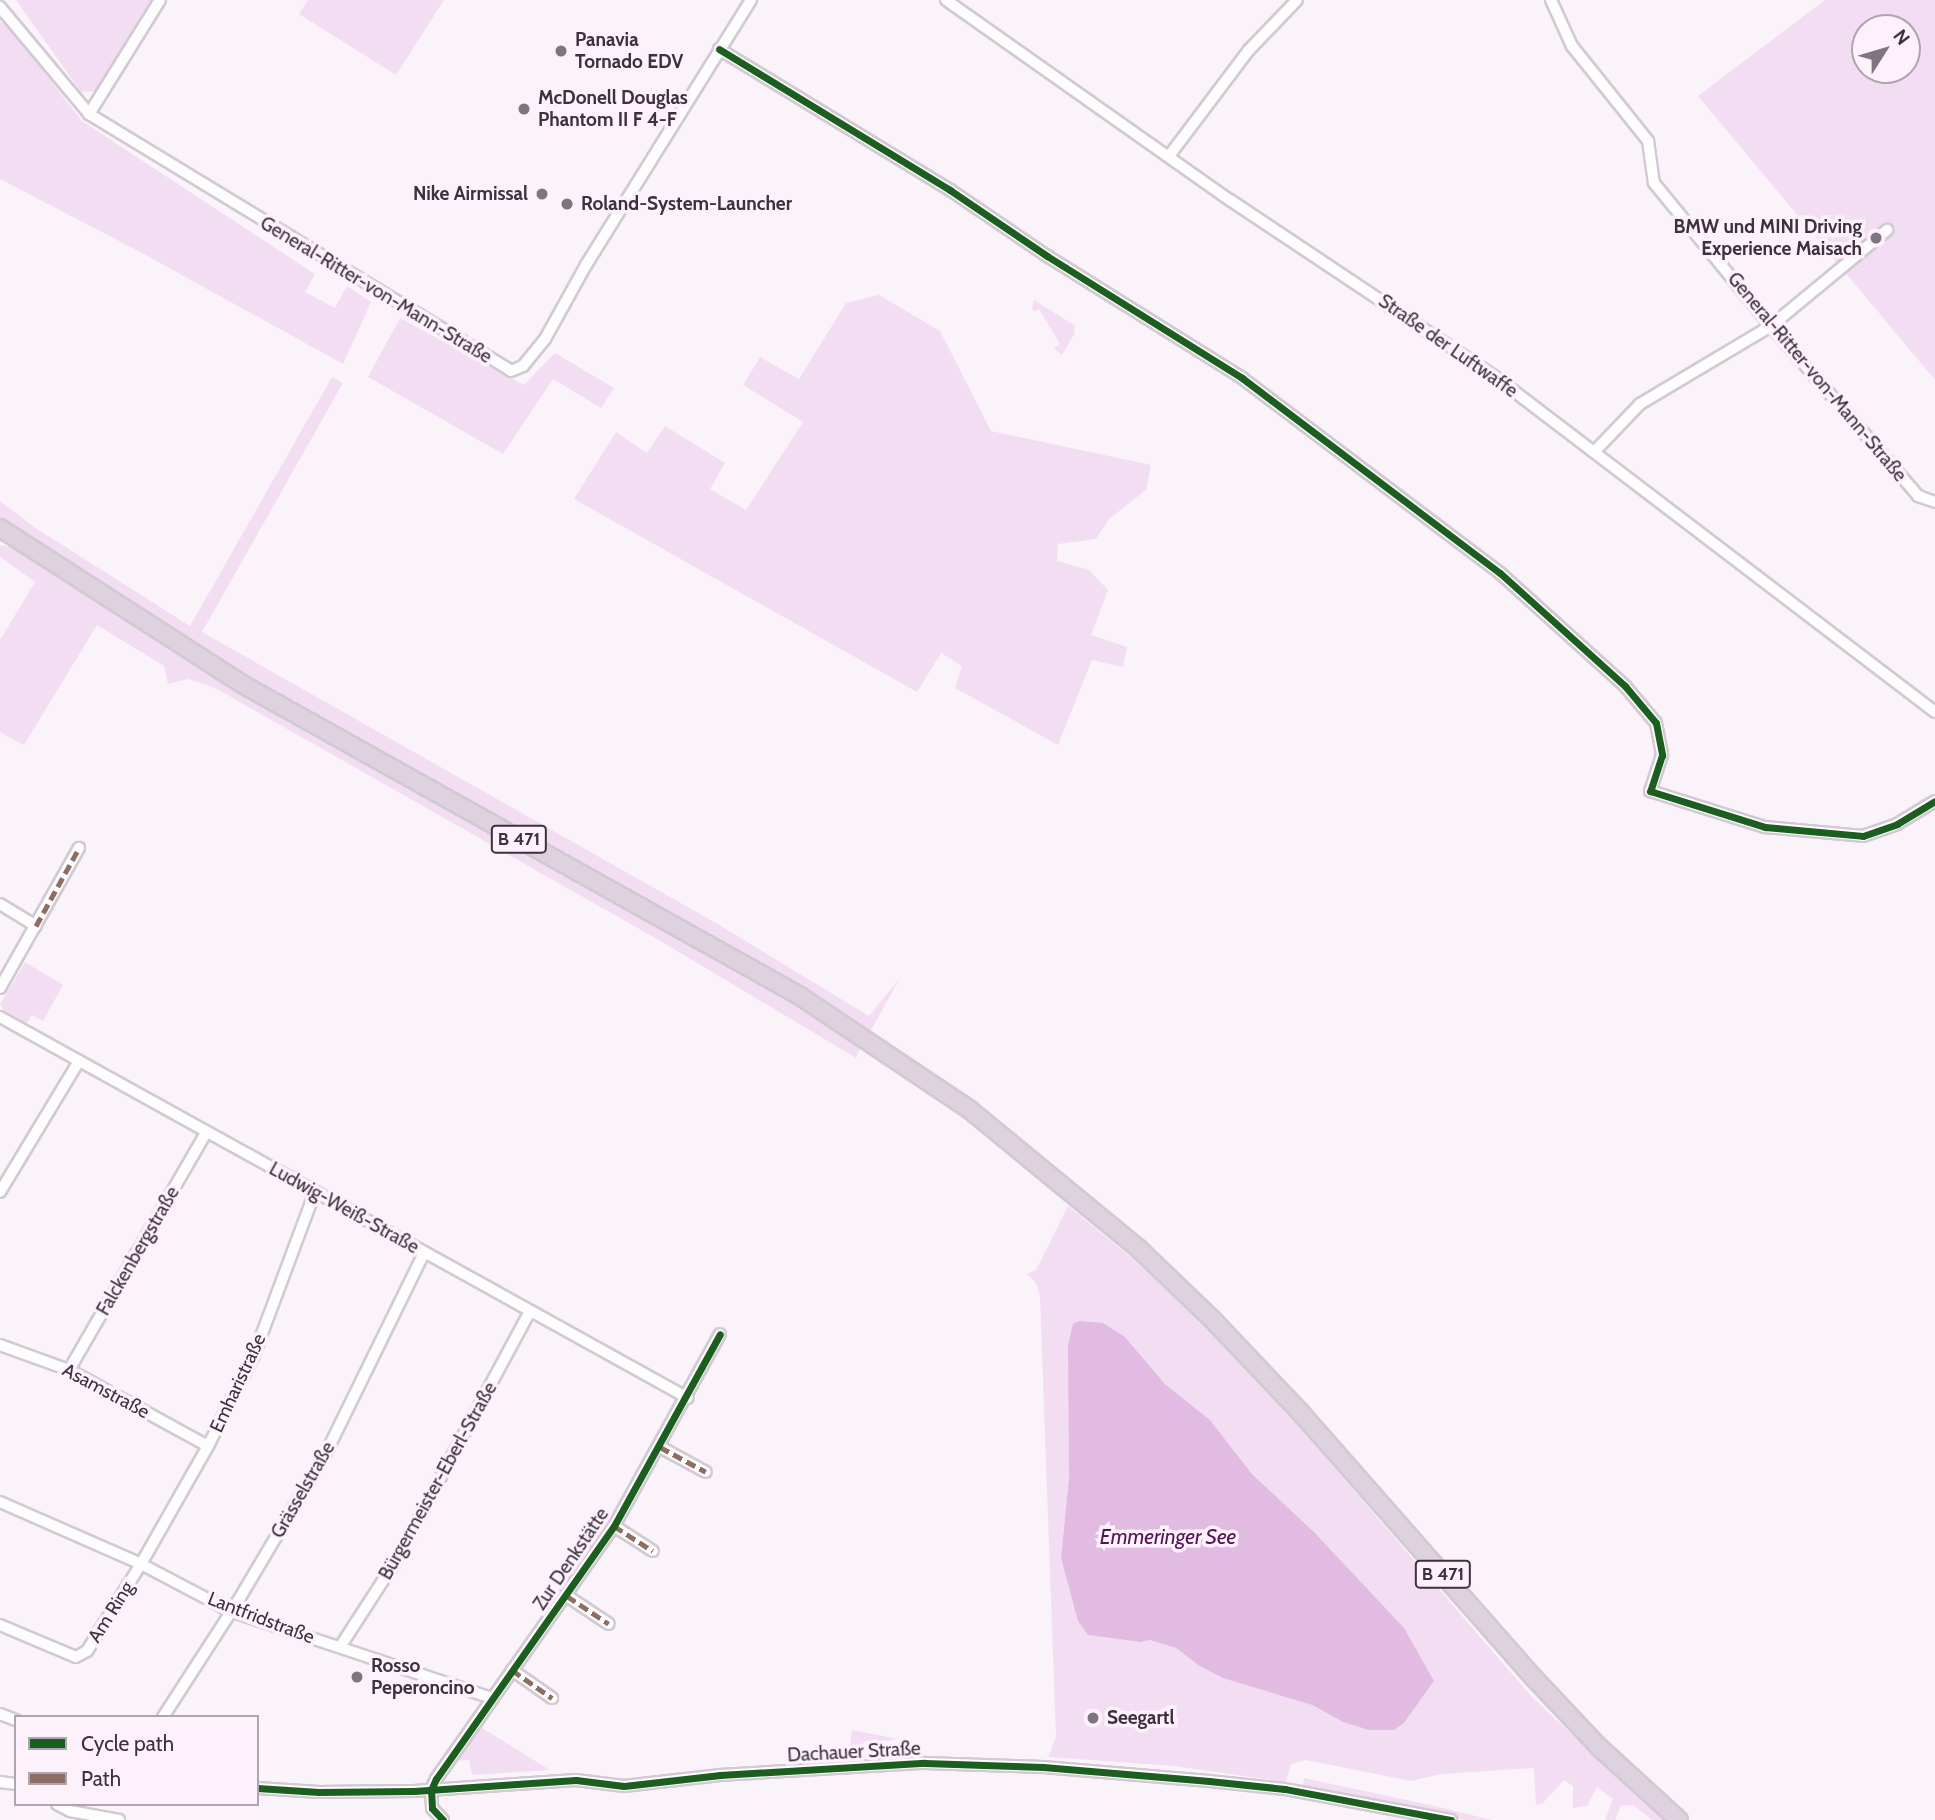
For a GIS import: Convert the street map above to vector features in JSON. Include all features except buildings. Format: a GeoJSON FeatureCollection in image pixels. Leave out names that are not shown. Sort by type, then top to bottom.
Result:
{"type":"FeatureCollection","features":[{"type":"Feature","properties":{"kind":"highway","name":"B 471"},"geometry":{"type":"LineString","coordinates":[[0,528],[242,684],[800,996],[970,1110],[1139,1249],[1214,1321],[1301,1413],[1543,1687],[1599,1747],[1679,1820]]}},
{"type":"Feature","properties":{"kind":"street"},"geometry":{"type":"LineString","coordinates":[[89,114],[160,0]]}},
{"type":"Feature","properties":{"kind":"street","name":"General-Ritter-von-Mann-Straße"},"geometry":{"type":"LineString","coordinates":[[0,7],[89,114],[511,371],[523,366],[545,339],[751,0]]}},
{"type":"Feature","properties":{"kind":"street","name":"Straße der Luftwaffe"},"geometry":{"type":"LineString","coordinates":[[946,0],[1230,200],[1451,346],[1935,712]]}},
{"type":"Feature","properties":{"kind":"street"},"geometry":{"type":"LineString","coordinates":[[1170,156],[1249,50],[1297,0]]}},
{"type":"Feature","properties":{"kind":"street","name":"General-Ritter-von-Mann-Straße"},"geometry":{"type":"LineString","coordinates":[[1551,0],[1561,16],[1572,46],[1648,141],[1654,183],[1771,326],[1919,496],[1935,502]]}},
{"type":"Feature","properties":{"kind":"street"},"geometry":{"type":"LineString","coordinates":[[719,49],[950,190],[1047,257],[1242,378],[1500,573],[1625,686],[1656,723],[1662,755],[1650,791],[1765,827],[1863,835],[1897,824],[1935,801]]}},
{"type":"Feature","properties":{"kind":"street"},"geometry":{"type":"LineString","coordinates":[[1594,452],[1640,404],[1771,326],[1888,230]]}},
{"type":"Feature","properties":{"kind":"street"},"geometry":{"type":"LineString","coordinates":[[0,988],[79,848]]}},
{"type":"Feature","properties":{"kind":"street"},"geometry":{"type":"LineString","coordinates":[[0,904],[36,926]]}},
{"type":"Feature","properties":{"kind":"street","name":"Ludwig-Weiß-Straße"},"geometry":{"type":"LineString","coordinates":[[0,1017],[688,1398]]}},
{"type":"Feature","properties":{"kind":"street"},"geometry":{"type":"LineString","coordinates":[[0,1192],[79,1061]]}},
{"type":"Feature","properties":{"kind":"street","name":"Falckenbergstraße"},"geometry":{"type":"LineString","coordinates":[[69,1370],[206,1133]]}},
{"type":"Feature","properties":{"kind":"street","name":"Emharistraße"},"geometry":{"type":"LineString","coordinates":[[141,1564],[208,1446],[254,1354],[315,1192]]}},
{"type":"Feature","properties":{"kind":"street","name":"Grässelstraße"},"geometry":{"type":"LineString","coordinates":[[164,1715],[326,1453],[424,1252]]}},
{"type":"Feature","properties":{"kind":"street","name":"Bürgermeister-Eberl-Straße"},"geometry":{"type":"LineString","coordinates":[[340,1647],[395,1562],[530,1311]]}},
{"type":"Feature","properties":{"kind":"street","name":"Zur Denkstätte"},"geometry":{"type":"LineString","coordinates":[[431,1790],[491,1698],[567,1596],[614,1526],[688,1398],[720,1334]]}},
{"type":"Feature","properties":{"kind":"street","name":"Asamstraße"},"geometry":{"type":"LineString","coordinates":[[0,1345],[69,1370],[208,1446]]}},
{"type":"Feature","properties":{"kind":"street"},"geometry":{"type":"LineString","coordinates":[[660,1447],[706,1472]]}},
{"type":"Feature","properties":{"kind":"street","name":"Lantfridstraße"},"geometry":{"type":"LineString","coordinates":[[0,1502],[141,1564],[230,1611],[491,1698]]}},
{"type":"Feature","properties":{"kind":"street","name":"Zur Denkstätte"},"geometry":{"type":"LineString","coordinates":[[614,1526],[653,1551]]}},
{"type":"Feature","properties":{"kind":"street","name":"Am Ring"},"geometry":{"type":"LineString","coordinates":[[0,1625],[76,1657],[87,1651],[141,1564]]}},
{"type":"Feature","properties":{"kind":"street","name":"Zur Denkstätte"},"geometry":{"type":"LineString","coordinates":[[567,1596],[609,1624]]}},
{"type":"Feature","properties":{"kind":"street"},"geometry":{"type":"LineString","coordinates":[[512,1670],[552,1698]]}},
{"type":"Feature","properties":{"kind":"street","name":"Dachauer Straße"},"geometry":{"type":"LineString","coordinates":[[259,1788],[319,1792],[431,1790],[576,1780],[624,1786],[720,1775],[914,1763],[1030,1766],[1111,1771],[1285,1789],[1451,1820]]}},
{"type":"Feature","properties":{"kind":"street"},"geometry":{"type":"LineString","coordinates":[[431,1790],[432,1808],[443,1820]]}},
{"type":"Feature","properties":{"kind":"street"},"geometry":{"type":"LineString","coordinates":[[61,1806],[70,1811],[119,1820]]}},
{"type":"Feature","properties":{"kind":"shaded area"},"geometry":{"type":"Polygon","coordinates":[[[16,0],[157,0],[101,91],[81,92],[16,0]]]}},
{"type":"Feature","properties":{"kind":"shaded area"},"geometry":{"type":"Polygon","coordinates":[[[308,0],[444,0],[396,75],[299,14],[308,0]]]}},
{"type":"Feature","properties":{"kind":"shaded area","name":"BMW und MINI Driving Experience Maisach"},"geometry":{"type":"Polygon","coordinates":[[[1825,0],[1935,0],[1935,380],[1698,96],[1825,0]]]}},
{"type":"Feature","properties":{"kind":"shaded area"},"geometry":{"type":"Polygon","coordinates":[[[0,21],[11,30],[82,121],[315,274],[305,292],[335,308],[347,286],[371,302],[343,364],[144,254],[0,179],[0,21]]]}},
{"type":"Feature","properties":{"kind":"shaded area"},"geometry":{"type":"Polygon","coordinates":[[[879,295],[940,331],[991,431],[1151,465],[1146,490],[1109,519],[1096,539],[1058,544],[1057,561],[1089,570],[1108,590],[1091,635],[1127,647],[1123,667],[1092,660],[1058,745],[955,688],[962,666],[941,653],[917,692],[574,499],[616,432],[647,453],[665,426],[725,463],[710,489],[746,510],[803,422],[743,385],[760,357],[799,379],[846,303],[879,295]]]}},
{"type":"Feature","properties":{"kind":"shaded area"},"geometry":{"type":"Polygon","coordinates":[[[1034,300],[1074,325],[1075,333],[1062,355],[1054,348],[1060,344],[1039,309],[1034,312],[1034,300]]]}},
{"type":"Feature","properties":{"kind":"shaded area"},"geometry":{"type":"Polygon","coordinates":[[[400,318],[524,385],[555,353],[614,388],[601,408],[553,379],[503,454],[368,377],[400,318]]]}},
{"type":"Feature","properties":{"kind":"shaded area"},"geometry":{"type":"Polygon","coordinates":[[[332,377],[343,383],[202,632],[716,923],[869,1016],[900,978],[870,1032],[801,986],[492,819],[245,677],[0,521],[0,501],[34,527],[190,626],[332,377]]]}},
{"type":"Feature","properties":{"kind":"shaded area"},"geometry":{"type":"Polygon","coordinates":[[[0,545],[13,548],[238,691],[670,930],[796,1004],[861,1047],[856,1058],[657,939],[215,688],[188,679],[168,684],[164,666],[97,625],[24,745],[5,735],[0,732],[0,640],[35,582],[0,557],[0,545]]]}},
{"type":"Feature","properties":{"kind":"shaded area"},"geometry":{"type":"Polygon","coordinates":[[[25,962],[63,985],[43,1021],[32,1015],[27,1023],[3,1010],[0,1004],[25,962]]]}},
{"type":"Feature","properties":{"kind":"shaded area"},"geometry":{"type":"Polygon","coordinates":[[[1068,1206],[1132,1258],[1208,1328],[1294,1421],[1532,1697],[1663,1820],[1652,1820],[1633,1805],[1621,1806],[1615,1820],[1605,1820],[1613,1799],[1597,1787],[1587,1806],[1573,1808],[1573,1786],[1564,1780],[1542,1804],[1536,1805],[1534,1768],[1441,1774],[1411,1781],[1306,1760],[1291,1764],[1286,1782],[1174,1766],[1048,1757],[1056,1737],[1040,1297],[1036,1283],[1027,1274],[1036,1270],[1068,1206]],[[1125,1337],[1069,1477],[1061,1558],[1088,1635],[1140,1642],[1150,1640],[1176,1648],[1198,1665],[1312,1705],[1343,1722],[1404,1723],[1434,1681],[1313,1531],[1252,1474],[1210,1420],[1165,1384],[1125,1337]]]}},
{"type":"Feature","properties":{"kind":"shaded area"},"geometry":{"type":"Polygon","coordinates":[[[479,1726],[550,1770],[472,1775],[469,1760],[456,1761],[479,1726]]]}},
{"type":"Feature","properties":{"kind":"shaded area"},"geometry":{"type":"Polygon","coordinates":[[[852,1730],[898,1739],[850,1746],[852,1730]]]}},
{"type":"Feature","properties":{"kind":"shaded area"},"geometry":{"type":"Polygon","coordinates":[[[1304,1778],[1492,1820],[1464,1820],[1303,1786],[1304,1778]]]}},
{"type":"Feature","properties":{"kind":"water","name":"Emmeringer See"},"geometry":{"type":"Polygon","coordinates":[[[1079,1321],[1103,1323],[1125,1337],[1165,1384],[1210,1420],[1252,1474],[1313,1531],[1404,1628],[1434,1681],[1404,1723],[1394,1730],[1369,1730],[1343,1722],[1312,1705],[1223,1678],[1198,1665],[1176,1648],[1150,1640],[1140,1642],[1088,1635],[1078,1621],[1061,1558],[1069,1477],[1068,1345],[1073,1324],[1079,1321]]]}},
{"type":"Feature","properties":{"kind":"marked path"},"geometry":{"type":"LineString","coordinates":[[36,926],[79,848]]}},
{"type":"Feature","properties":{"kind":"marked path"},"geometry":{"type":"LineString","coordinates":[[660,1447],[706,1472]]}},
{"type":"Feature","properties":{"kind":"marked path"},"geometry":{"type":"LineString","coordinates":[[614,1526],[653,1551]]}},
{"type":"Feature","properties":{"kind":"marked path"},"geometry":{"type":"LineString","coordinates":[[567,1596],[609,1624]]}},
{"type":"Feature","properties":{"kind":"marked path"},"geometry":{"type":"LineString","coordinates":[[512,1670],[552,1698]]}},
{"type":"Feature","properties":{"kind":"cycle path"},"geometry":{"type":"LineString","coordinates":[[719,49],[950,190],[1047,256],[1242,378],[1500,573],[1625,686],[1656,723],[1662,755],[1650,791],[1765,827],[1863,836],[1897,824],[1935,801]]}},
{"type":"Feature","properties":{"kind":"cycle path"},"geometry":{"type":"LineString","coordinates":[[443,1820],[432,1808],[431,1790],[436,1779],[614,1526],[720,1334]]}},
{"type":"Feature","properties":{"kind":"cycle path"},"geometry":{"type":"LineString","coordinates":[[259,1788],[319,1792],[414,1791],[576,1780],[624,1786],[720,1775],[925,1763],[1043,1767],[1285,1789],[1451,1820]]}},
{"type":"Feature","properties":{"kind":"place","name":"Panavia Tornado EDV"},"geometry":{"type":"Point","coordinates":[561,51]}},
{"type":"Feature","properties":{"kind":"place","name":"McDonell Douglas Phantom II F 4-F"},"geometry":{"type":"Point","coordinates":[524,109]}},
{"type":"Feature","properties":{"kind":"place","name":"Nike Airmissal"},"geometry":{"type":"Point","coordinates":[542,194]}},
{"type":"Feature","properties":{"kind":"place","name":"Roland-System-Launcher"},"geometry":{"type":"Point","coordinates":[567,204]}},
{"type":"Feature","properties":{"kind":"place","name":"BMW und MINI Driving Experience Maisach"},"geometry":{"type":"Point","coordinates":[1876,238]}},
{"type":"Feature","properties":{"kind":"place","name":"Rosso Peperoncino"},"geometry":{"type":"Point","coordinates":[357,1677]}},
{"type":"Feature","properties":{"kind":"place","name":"Seegartl"},"geometry":{"type":"Point","coordinates":[1093,1718]}}]}
